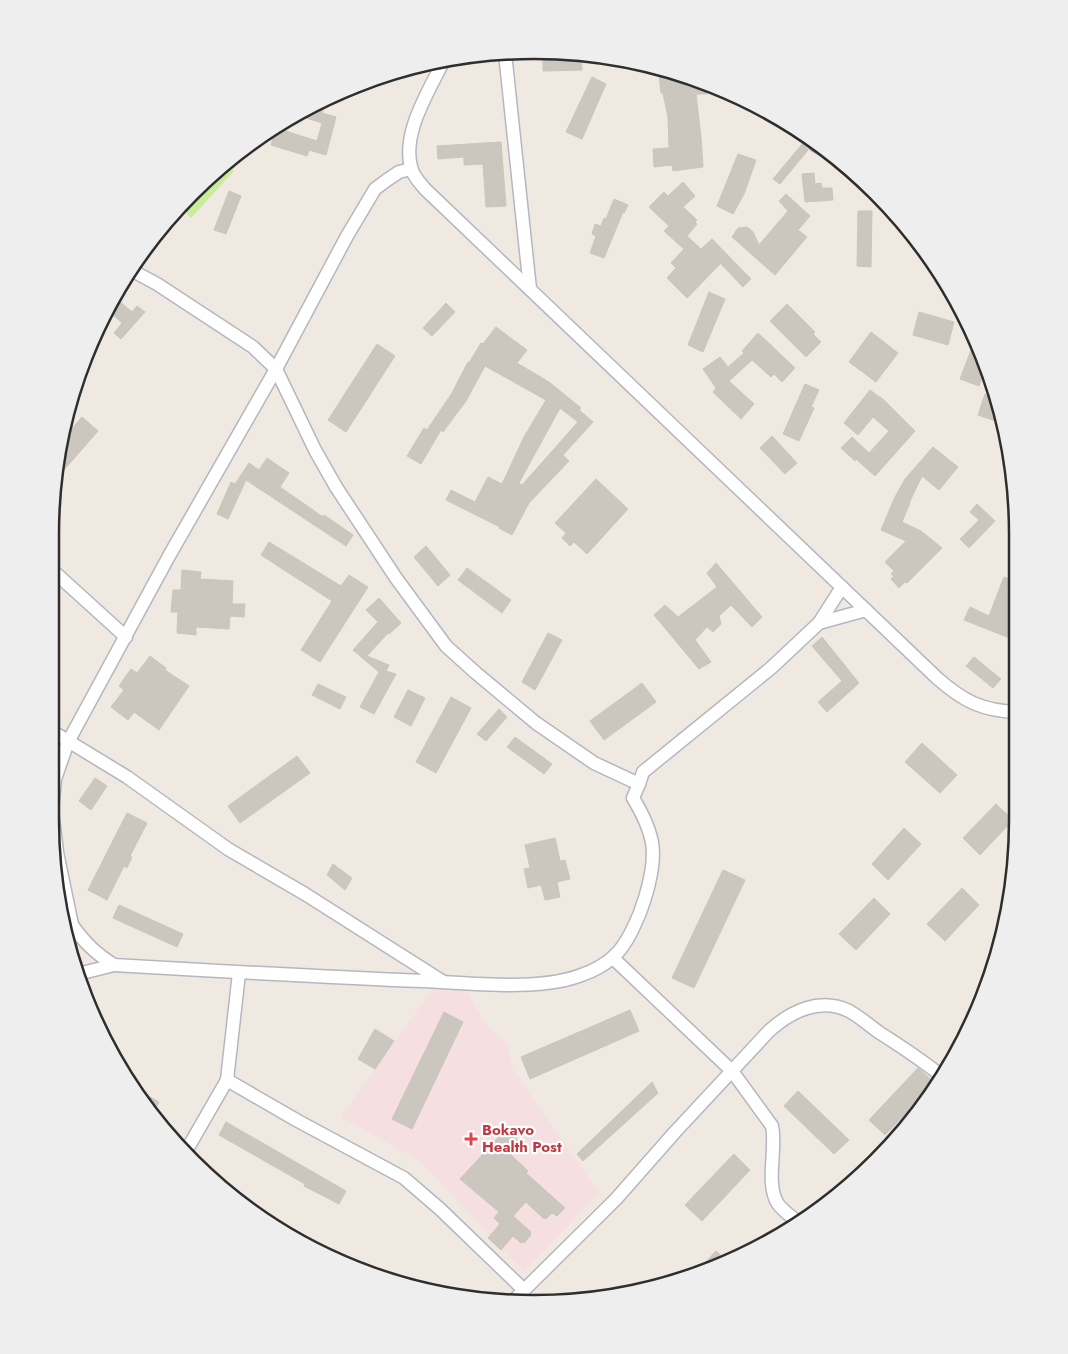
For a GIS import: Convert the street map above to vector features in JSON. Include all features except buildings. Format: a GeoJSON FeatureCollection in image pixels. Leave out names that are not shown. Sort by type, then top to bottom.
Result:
{"type":"FeatureCollection","features":[{"type":"Feature","properties":{"kind":"street"},"geometry":{"type":"LineString","coordinates":[[506,60],[530,289]]}},
{"type":"Feature","properties":{"kind":"street"},"geometry":{"type":"LineString","coordinates":[[440,68],[418,112],[412,130],[409,154],[412,169],[425,189],[937,678],[966,700],[978,706],[1009,711]]}},
{"type":"Feature","properties":{"kind":"street"},"geometry":{"type":"LineString","coordinates":[[59,767],[68,742],[169,556],[276,369],[347,236],[375,189],[400,172],[412,169]]}},
{"type":"Feature","properties":{"kind":"street"},"geometry":{"type":"LineString","coordinates":[[137,273],[157,284],[253,347],[276,369],[315,450],[336,486],[396,578],[446,646],[536,723],[594,763],[639,784]]}},
{"type":"Feature","properties":{"kind":"street"},"geometry":{"type":"LineString","coordinates":[[59,576],[126,637]]}},
{"type":"Feature","properties":{"kind":"street"},"geometry":{"type":"LineString","coordinates":[[84,973],[114,965],[239,973],[443,982],[549,984],[585,974],[613,958],[622,947],[642,908],[654,865],[654,848],[651,835],[643,815],[633,798],[643,772],[771,668],[819,623],[842,587]]}},
{"type":"Feature","properties":{"kind":"street"},"geometry":{"type":"LineString","coordinates":[[819,623],[866,610]]}},
{"type":"Feature","properties":{"kind":"street"},"geometry":{"type":"LineString","coordinates":[[59,736],[127,778],[228,849],[305,894],[443,982]]}},
{"type":"Feature","properties":{"kind":"street"},"geometry":{"type":"LineString","coordinates":[[63,880],[72,928]]}},
{"type":"Feature","properties":{"kind":"street"},"geometry":{"type":"LineString","coordinates":[[72,925],[84,942],[97,954],[114,965]]}},
{"type":"Feature","properties":{"kind":"street"},"geometry":{"type":"LineString","coordinates":[[613,958],[732,1071],[772,1126],[774,1136],[772,1185],[778,1205],[793,1218]]}},
{"type":"Feature","properties":{"kind":"street"},"geometry":{"type":"LineString","coordinates":[[189,1146],[227,1080],[239,973]]}},
{"type":"Feature","properties":{"kind":"street"},"geometry":{"type":"LineString","coordinates":[[519,1295],[616,1199],[732,1071],[782,1019],[799,1010],[818,1005],[832,1006],[848,1011],[921,1059],[937,1072]]}},
{"type":"Feature","properties":{"kind":"street"},"geometry":{"type":"LineString","coordinates":[[227,1080],[404,1178],[440,1209],[524,1290]]}},
{"type":"Feature","properties":{"kind":"shaded area","name":"Bokavo Health Post"},"geometry":{"type":"Polygon","coordinates":[[[445,972],[468,993],[487,1027],[507,1043],[513,1070],[599,1193],[524,1271],[420,1161],[341,1117],[445,972]]]}},
{"type":"Feature","properties":{"kind":"green space"},"geometry":{"type":"Polygon","coordinates":[[[231,169],[234,171],[191,218],[185,212],[231,169]]]}},
{"type":"Feature","properties":{"kind":"place","name":"Bokavo Health Post"},"geometry":{"type":"Point","coordinates":[471,1139]}}]}
